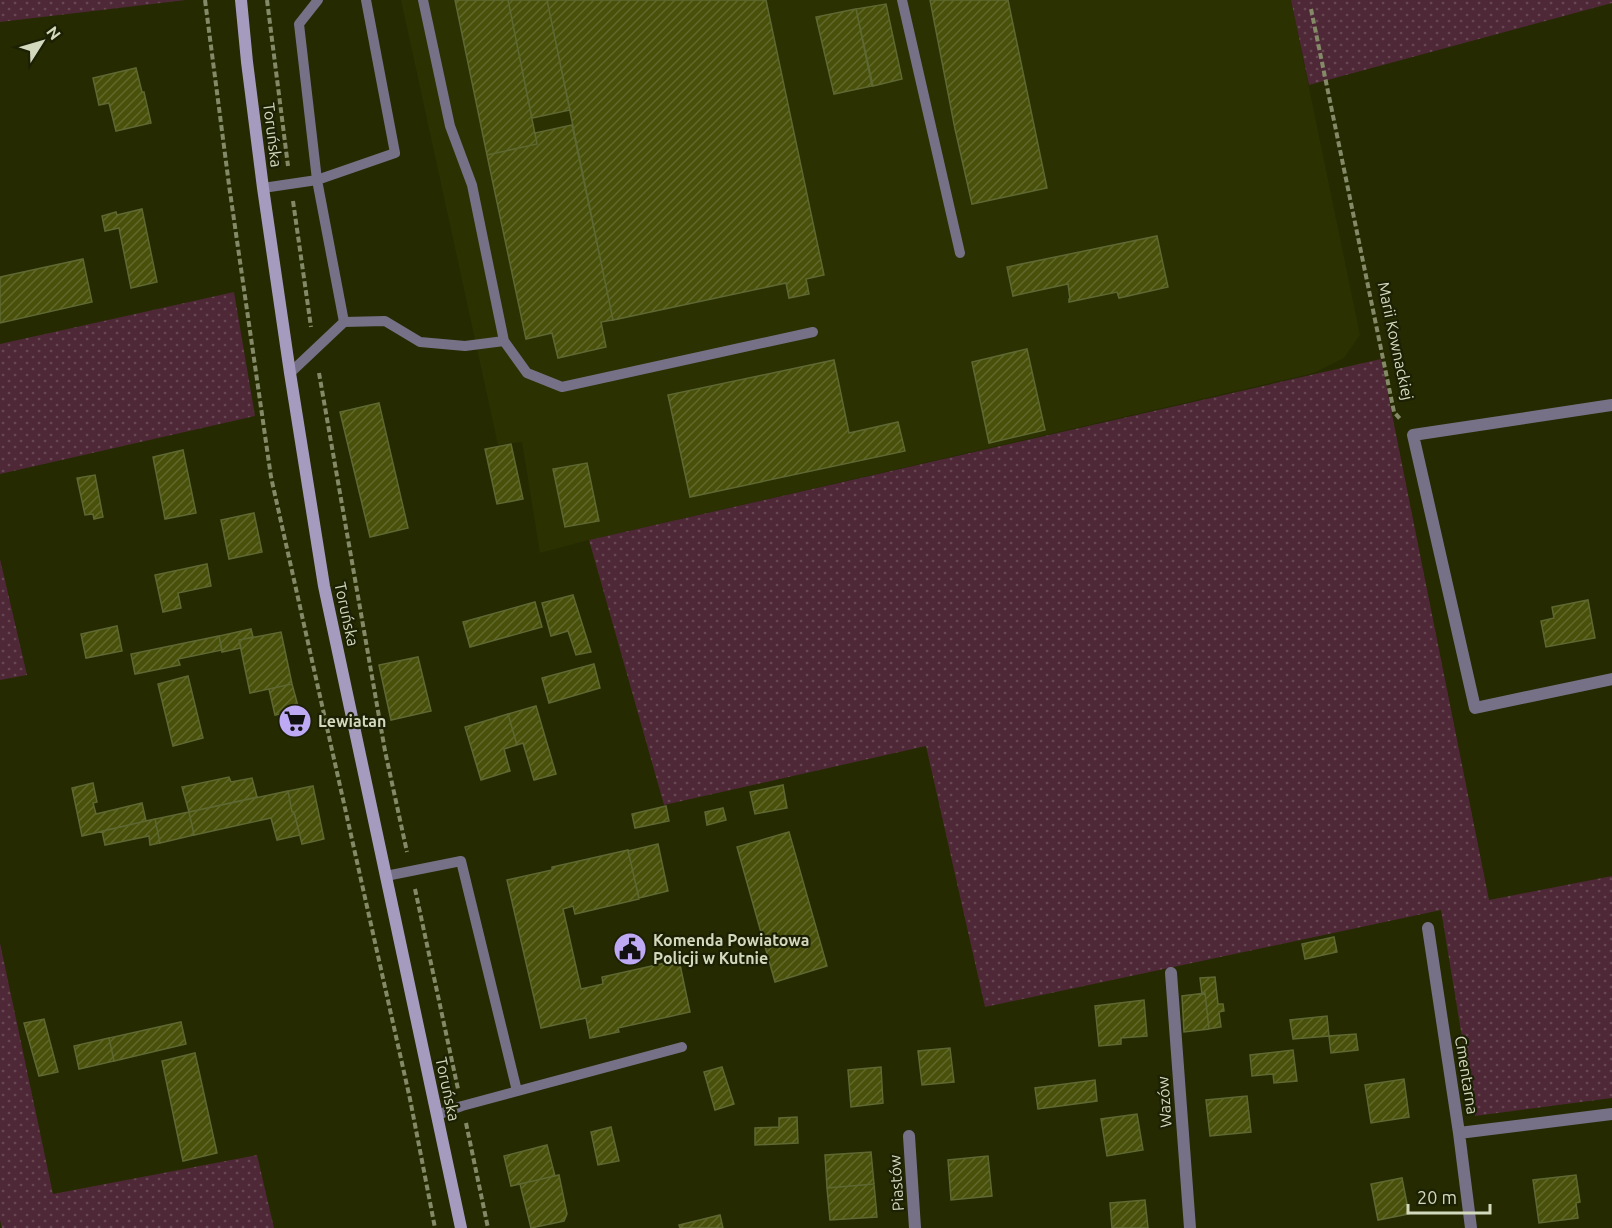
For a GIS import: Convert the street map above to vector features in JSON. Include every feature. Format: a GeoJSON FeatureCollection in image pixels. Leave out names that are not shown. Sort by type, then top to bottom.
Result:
{"type":"FeatureCollection","features":[{"type":"Feature","properties":{"kind":"street","name":"Toruńska"},"geometry":{"type":"LineString","coordinates":[[241,0],[263,188],[324,586],[461,1228]]}},
{"type":"Feature","properties":{"kind":"street"},"geometry":{"type":"LineString","coordinates":[[1612,405],[1413,435],[1475,708],[1612,679]]}},
{"type":"Feature","properties":{"kind":"street","name":"Cmentarna"},"geometry":{"type":"LineString","coordinates":[[1428,928],[1471,1228]]}},
{"type":"Feature","properties":{"kind":"street","name":"Wazów"},"geometry":{"type":"LineString","coordinates":[[1171,973],[1190,1228]]}},
{"type":"Feature","properties":{"kind":"street"},"geometry":{"type":"LineString","coordinates":[[1459,1133],[1612,1114]]}},
{"type":"Feature","properties":{"kind":"street","name":"Piastów"},"geometry":{"type":"LineString","coordinates":[[909,1136],[915,1228]]}},
{"type":"Feature","properties":{"kind":"lane"},"geometry":{"type":"LineString","coordinates":[[318,0],[299,24],[317,180],[344,322]]}},
{"type":"Feature","properties":{"kind":"lane"},"geometry":{"type":"LineString","coordinates":[[263,188],[317,180],[395,153],[366,0]]}},
{"type":"Feature","properties":{"kind":"lane"},"geometry":{"type":"LineString","coordinates":[[423,0],[450,126],[472,185],[504,341],[527,373],[562,387],[813,332]]}},
{"type":"Feature","properties":{"kind":"lane"},"geometry":{"type":"LineString","coordinates":[[902,0],[960,253]]}},
{"type":"Feature","properties":{"kind":"lane"},"geometry":{"type":"LineString","coordinates":[[290,373],[344,322],[385,321],[420,342],[465,346],[504,341]]}},
{"type":"Feature","properties":{"kind":"lane"},"geometry":{"type":"LineString","coordinates":[[386,876],[461,861],[517,1092]]}},
{"type":"Feature","properties":{"kind":"lane"},"geometry":{"type":"LineString","coordinates":[[437,1115],[462,1106],[682,1047]]}},
{"type":"Feature","properties":{"kind":"path"},"geometry":{"type":"LineString","coordinates":[[267,0],[302,272],[386,752],[489,1228]]}},
{"type":"Feature","properties":{"kind":"path","name":"Marii Kownackiej"},"geometry":{"type":"LineString","coordinates":[[1311,9],[1394,412],[1413,435]]}},
{"type":"Feature","properties":{"kind":"shaded area"},"geometry":{"type":"Polygon","coordinates":[[[0,0],[186,0],[0,22],[0,0]]]}},
{"type":"Feature","properties":{"kind":"shaded area"},"geometry":{"type":"Polygon","coordinates":[[[401,0],[1291,0],[1360,335],[1344,358],[1314,373],[540,553],[522,442],[498,445],[401,0]]]}},
{"type":"Feature","properties":{"kind":"shaded area"},"geometry":{"type":"Polygon","coordinates":[[[1291,0],[1612,0],[1612,3],[1309,85],[1291,0]]]}},
{"type":"Feature","properties":{"kind":"shaded area"},"geometry":{"type":"Polygon","coordinates":[[[234,292],[255,416],[0,474],[0,344],[234,292]]]}},
{"type":"Feature","properties":{"kind":"shaded area"},"geometry":{"type":"Polygon","coordinates":[[[1381,359],[1489,900],[1612,876],[1612,1098],[1475,1116],[1441,910],[985,1007],[926,746],[664,805],[589,540],[1381,359]]]}},
{"type":"Feature","properties":{"kind":"shaded area"},"geometry":{"type":"Polygon","coordinates":[[[0,559],[27,675],[0,680],[0,559]]]}},
{"type":"Feature","properties":{"kind":"shaded area"},"geometry":{"type":"Polygon","coordinates":[[[0,943],[53,1194],[257,1155],[274,1228],[2,1228],[0,1220],[0,943]]]}},
{"type":"Feature","properties":{"kind":"building"},"geometry":{"type":"Polygon","coordinates":[[[455,0],[508,0],[537,144],[487,155],[455,0]]]}},
{"type":"Feature","properties":{"kind":"building"},"geometry":{"type":"Polygon","coordinates":[[[508,0],[547,0],[570,110],[532,118],[508,0]]]}},
{"type":"Feature","properties":{"kind":"building"},"geometry":{"type":"Polygon","coordinates":[[[547,0],[766,0],[824,275],[806,279],[809,294],[789,298],[786,283],[613,320],[547,0]]]}},
{"type":"Feature","properties":{"kind":"building"},"geometry":{"type":"Polygon","coordinates":[[[930,0],[1008,0],[1047,188],[972,204],[930,0]]]}},
{"type":"Feature","properties":{"kind":"building"},"geometry":{"type":"Polygon","coordinates":[[[886,4],[902,79],[873,86],[856,9],[886,4]]]}},
{"type":"Feature","properties":{"kind":"building"},"geometry":{"type":"Polygon","coordinates":[[[856,9],[872,86],[834,94],[816,17],[856,9]]]}},
{"type":"Feature","properties":{"kind":"building"},"geometry":{"type":"Polygon","coordinates":[[[136,68],[151,123],[116,131],[109,103],[99,105],[93,78],[136,68]]]}},
{"type":"Feature","properties":{"kind":"building"},"geometry":{"type":"Polygon","coordinates":[[[572,125],[613,320],[601,322],[606,347],[558,358],[552,333],[526,339],[487,155],[537,144],[535,133],[572,125]]]}},
{"type":"Feature","properties":{"kind":"building"},"geometry":{"type":"Polygon","coordinates":[[[142,209],[157,282],[131,288],[119,228],[105,231],[102,216],[142,209]]]}},
{"type":"Feature","properties":{"kind":"building"},"geometry":{"type":"Polygon","coordinates":[[[1157,236],[1168,287],[1119,298],[1117,292],[1069,302],[1068,284],[1013,296],[1007,267],[1157,236]]]}},
{"type":"Feature","properties":{"kind":"building"},"geometry":{"type":"Polygon","coordinates":[[[83,259],[92,302],[0,323],[0,277],[83,259]]]}},
{"type":"Feature","properties":{"kind":"building"},"geometry":{"type":"Polygon","coordinates":[[[1027,349],[1045,430],[989,443],[972,362],[1027,349]]]}},
{"type":"Feature","properties":{"kind":"building"},"geometry":{"type":"Polygon","coordinates":[[[834,360],[849,433],[898,422],[905,451],[690,497],[668,395],[834,360]]]}},
{"type":"Feature","properties":{"kind":"building"},"geometry":{"type":"Polygon","coordinates":[[[379,403],[408,528],[370,537],[340,412],[379,403]]]}},
{"type":"Feature","properties":{"kind":"building"},"geometry":{"type":"Polygon","coordinates":[[[511,444],[523,499],[497,504],[485,449],[511,444]]]}},
{"type":"Feature","properties":{"kind":"building"},"geometry":{"type":"Polygon","coordinates":[[[183,450],[196,513],[165,519],[153,457],[183,450]]]}},
{"type":"Feature","properties":{"kind":"building"},"geometry":{"type":"Polygon","coordinates":[[[587,463],[599,521],[565,527],[553,469],[587,463]]]}},
{"type":"Feature","properties":{"kind":"building"},"geometry":{"type":"Polygon","coordinates":[[[95,475],[103,517],[94,519],[93,514],[85,515],[77,478],[95,475]]]}},
{"type":"Feature","properties":{"kind":"building"},"geometry":{"type":"Polygon","coordinates":[[[254,513],[262,552],[229,559],[221,520],[254,513]]]}},
{"type":"Feature","properties":{"kind":"building"},"geometry":{"type":"Polygon","coordinates":[[[207,564],[211,586],[178,593],[181,608],[163,612],[155,575],[207,564]]]}},
{"type":"Feature","properties":{"kind":"building"},"geometry":{"type":"Polygon","coordinates":[[[573,595],[591,652],[576,655],[568,631],[551,636],[542,603],[573,595]]]}},
{"type":"Feature","properties":{"kind":"building"},"geometry":{"type":"Polygon","coordinates":[[[1588,600],[1595,638],[1546,647],[1541,621],[1554,618],[1552,607],[1588,600]]]}},
{"type":"Feature","properties":{"kind":"building"},"geometry":{"type":"Polygon","coordinates":[[[535,602],[542,627],[470,647],[463,622],[535,602]]]}},
{"type":"Feature","properties":{"kind":"building"},"geometry":{"type":"Polygon","coordinates":[[[117,626],[122,651],[86,658],[81,634],[117,626]]]}},
{"type":"Feature","properties":{"kind":"building"},"geometry":{"type":"Polygon","coordinates":[[[251,629],[253,637],[239,640],[241,648],[222,652],[219,636],[251,629]]]}},
{"type":"Feature","properties":{"kind":"building"},"geometry":{"type":"Polygon","coordinates":[[[281,632],[292,684],[250,693],[239,640],[281,632]]]}},
{"type":"Feature","properties":{"kind":"building"},"geometry":{"type":"Polygon","coordinates":[[[219,636],[222,650],[178,659],[180,665],[135,674],[131,654],[219,636]]]}},
{"type":"Feature","properties":{"kind":"building"},"geometry":{"type":"Polygon","coordinates":[[[418,657],[431,711],[391,720],[379,665],[418,657]]]}},
{"type":"Feature","properties":{"kind":"building"},"geometry":{"type":"Polygon","coordinates":[[[594,664],[600,688],[549,703],[542,678],[594,664]]]}},
{"type":"Feature","properties":{"kind":"building"},"geometry":{"type":"Polygon","coordinates":[[[188,676],[203,738],[173,746],[158,684],[188,676]]]}},
{"type":"Feature","properties":{"kind":"building"},"geometry":{"type":"Polygon","coordinates":[[[292,684],[299,710],[275,715],[269,689],[292,684]]]}},
{"type":"Feature","properties":{"kind":"building"},"geometry":{"type":"Polygon","coordinates":[[[536,706],[556,774],[534,780],[523,743],[517,745],[508,714],[536,706]]]}},
{"type":"Feature","properties":{"kind":"building"},"geometry":{"type":"Polygon","coordinates":[[[508,714],[517,745],[504,749],[510,771],[481,780],[465,727],[508,714]]]}},
{"type":"Feature","properties":{"kind":"building"},"geometry":{"type":"Polygon","coordinates":[[[229,777],[231,782],[252,778],[257,797],[189,812],[182,787],[229,777]]]}},
{"type":"Feature","properties":{"kind":"building"},"geometry":{"type":"Polygon","coordinates":[[[93,783],[97,802],[93,803],[96,814],[142,803],[146,821],[82,836],[72,788],[93,783]]]}},
{"type":"Feature","properties":{"kind":"building"},"geometry":{"type":"Polygon","coordinates":[[[783,785],[787,808],[755,814],[750,792],[783,785]]]}},
{"type":"Feature","properties":{"kind":"building"},"geometry":{"type":"Polygon","coordinates":[[[313,786],[324,839],[302,844],[288,791],[313,786]]]}},
{"type":"Feature","properties":{"kind":"building"},"geometry":{"type":"Polygon","coordinates":[[[288,791],[300,835],[277,840],[271,818],[194,835],[189,812],[288,791]]]}},
{"type":"Feature","properties":{"kind":"building"},"geometry":{"type":"Polygon","coordinates":[[[666,806],[669,821],[635,828],[632,814],[666,806]]]}},
{"type":"Feature","properties":{"kind":"building"},"geometry":{"type":"Polygon","coordinates":[[[723,808],[726,820],[707,825],[705,812],[723,808]]]}},
{"type":"Feature","properties":{"kind":"building"},"geometry":{"type":"Polygon","coordinates":[[[189,812],[194,835],[160,843],[155,819],[189,812]]]}},
{"type":"Feature","properties":{"kind":"building"},"geometry":{"type":"Polygon","coordinates":[[[155,819],[160,843],[150,845],[149,836],[105,845],[102,831],[155,819]]]}},
{"type":"Feature","properties":{"kind":"building"},"geometry":{"type":"Polygon","coordinates":[[[789,832],[827,966],[775,982],[737,847],[789,832]]]}},
{"type":"Feature","properties":{"kind":"building"},"geometry":{"type":"Polygon","coordinates":[[[658,844],[668,891],[639,898],[628,851],[658,844]]]}},
{"type":"Feature","properties":{"kind":"building"},"geometry":{"type":"Polygon","coordinates":[[[628,850],[639,899],[575,914],[573,906],[563,909],[581,989],[603,984],[602,977],[679,960],[690,1012],[618,1028],[619,1032],[590,1038],[586,1018],[541,1028],[507,880],[628,850]]]}},
{"type":"Feature","properties":{"kind":"building"},"geometry":{"type":"Polygon","coordinates":[[[1334,937],[1337,952],[1305,959],[1302,944],[1334,937]]]}},
{"type":"Feature","properties":{"kind":"building"},"geometry":{"type":"Polygon","coordinates":[[[1215,977],[1218,1004],[1223,1004],[1224,1011],[1219,1012],[1221,1027],[1209,1029],[1205,993],[1202,994],[1200,978],[1215,977]]]}},
{"type":"Feature","properties":{"kind":"building"},"geometry":{"type":"Polygon","coordinates":[[[1205,993],[1209,1029],[1184,1032],[1182,996],[1205,993]]]}},
{"type":"Feature","properties":{"kind":"building"},"geometry":{"type":"Polygon","coordinates":[[[1144,1000],[1147,1036],[1121,1038],[1121,1044],[1099,1046],[1095,1006],[1144,1000]]]}},
{"type":"Feature","properties":{"kind":"building"},"geometry":{"type":"Polygon","coordinates":[[[1327,1016],[1329,1036],[1293,1039],[1290,1020],[1327,1016]]]}},
{"type":"Feature","properties":{"kind":"building"},"geometry":{"type":"Polygon","coordinates":[[[44,1019],[58,1072],[39,1076],[24,1023],[44,1019]]]}},
{"type":"Feature","properties":{"kind":"building"},"geometry":{"type":"Polygon","coordinates":[[[181,1022],[186,1044],[114,1061],[109,1038],[181,1022]]]}},
{"type":"Feature","properties":{"kind":"building"},"geometry":{"type":"Polygon","coordinates":[[[1356,1034],[1358,1050],[1331,1053],[1329,1036],[1356,1034]]]}},
{"type":"Feature","properties":{"kind":"building"},"geometry":{"type":"Polygon","coordinates":[[[109,1038],[114,1061],[79,1069],[74,1046],[109,1038]]]}},
{"type":"Feature","properties":{"kind":"building"},"geometry":{"type":"Polygon","coordinates":[[[950,1048],[954,1082],[922,1085],[918,1051],[950,1048]]]}},
{"type":"Feature","properties":{"kind":"building"},"geometry":{"type":"Polygon","coordinates":[[[1293,1050],[1297,1081],[1274,1083],[1273,1074],[1252,1076],[1250,1055],[1293,1050]]]}},
{"type":"Feature","properties":{"kind":"building"},"geometry":{"type":"Polygon","coordinates":[[[195,1053],[217,1153],[183,1161],[162,1061],[195,1053]]]}},
{"type":"Feature","properties":{"kind":"building"},"geometry":{"type":"Polygon","coordinates":[[[722,1067],[734,1104],[715,1110],[704,1072],[722,1067]]]}},
{"type":"Feature","properties":{"kind":"building"},"geometry":{"type":"Polygon","coordinates":[[[881,1067],[883,1103],[851,1107],[848,1070],[881,1067]]]}},
{"type":"Feature","properties":{"kind":"building"},"geometry":{"type":"Polygon","coordinates":[[[1404,1079],[1409,1117],[1371,1123],[1365,1085],[1404,1079]]]}},
{"type":"Feature","properties":{"kind":"building"},"geometry":{"type":"Polygon","coordinates":[[[1095,1080],[1097,1101],[1038,1109],[1035,1088],[1095,1080]]]}},
{"type":"Feature","properties":{"kind":"building"},"geometry":{"type":"Polygon","coordinates":[[[1247,1096],[1251,1132],[1210,1136],[1206,1100],[1247,1096]]]}},
{"type":"Feature","properties":{"kind":"building"},"geometry":{"type":"Polygon","coordinates":[[[1137,1114],[1143,1150],[1107,1156],[1101,1119],[1137,1114]]]}},
{"type":"Feature","properties":{"kind":"building"},"geometry":{"type":"Polygon","coordinates":[[[797,1117],[798,1143],[755,1145],[755,1128],[779,1127],[779,1118],[797,1117]]]}},
{"type":"Feature","properties":{"kind":"building"},"geometry":{"type":"Polygon","coordinates":[[[611,1127],[619,1161],[598,1165],[591,1132],[611,1127]]]}},
{"type":"Feature","properties":{"kind":"building"},"geometry":{"type":"Polygon","coordinates":[[[547,1145],[555,1176],[511,1186],[504,1156],[547,1145]]]}},
{"type":"Feature","properties":{"kind":"building"},"geometry":{"type":"Polygon","coordinates":[[[871,1152],[874,1184],[827,1188],[825,1155],[871,1152]]]}},
{"type":"Feature","properties":{"kind":"building"},"geometry":{"type":"Polygon","coordinates":[[[988,1156],[992,1196],[951,1200],[948,1160],[988,1156]]]}},
{"type":"Feature","properties":{"kind":"building"},"geometry":{"type":"Polygon","coordinates":[[[559,1175],[567,1214],[564,1221],[531,1228],[520,1184],[559,1175]]]}},
{"type":"Feature","properties":{"kind":"building"},"geometry":{"type":"Polygon","coordinates":[[[1576,1175],[1580,1202],[1576,1203],[1578,1218],[1539,1223],[1533,1180],[1576,1175]]]}},
{"type":"Feature","properties":{"kind":"building"},"geometry":{"type":"Polygon","coordinates":[[[1402,1178],[1409,1214],[1378,1220],[1371,1184],[1402,1178]]]}},
{"type":"Feature","properties":{"kind":"building"},"geometry":{"type":"Polygon","coordinates":[[[874,1184],[877,1217],[830,1220],[827,1188],[874,1184]]]}},
{"type":"Feature","properties":{"kind":"building"},"geometry":{"type":"Polygon","coordinates":[[[1145,1200],[1148,1228],[1112,1228],[1110,1203],[1145,1200]]]}},
{"type":"Feature","properties":{"kind":"building"},"geometry":{"type":"Polygon","coordinates":[[[720,1215],[723,1228],[680,1228],[679,1225],[720,1215]]]}},
{"type":"Feature","properties":{"kind":"place","name":"Lewiatan"},"geometry":{"type":"Point","coordinates":[295,721]}},
{"type":"Feature","properties":{"kind":"place","name":"Komenda Powiatowa Policji w Kutnie"},"geometry":{"type":"Point","coordinates":[630,949]}}]}
